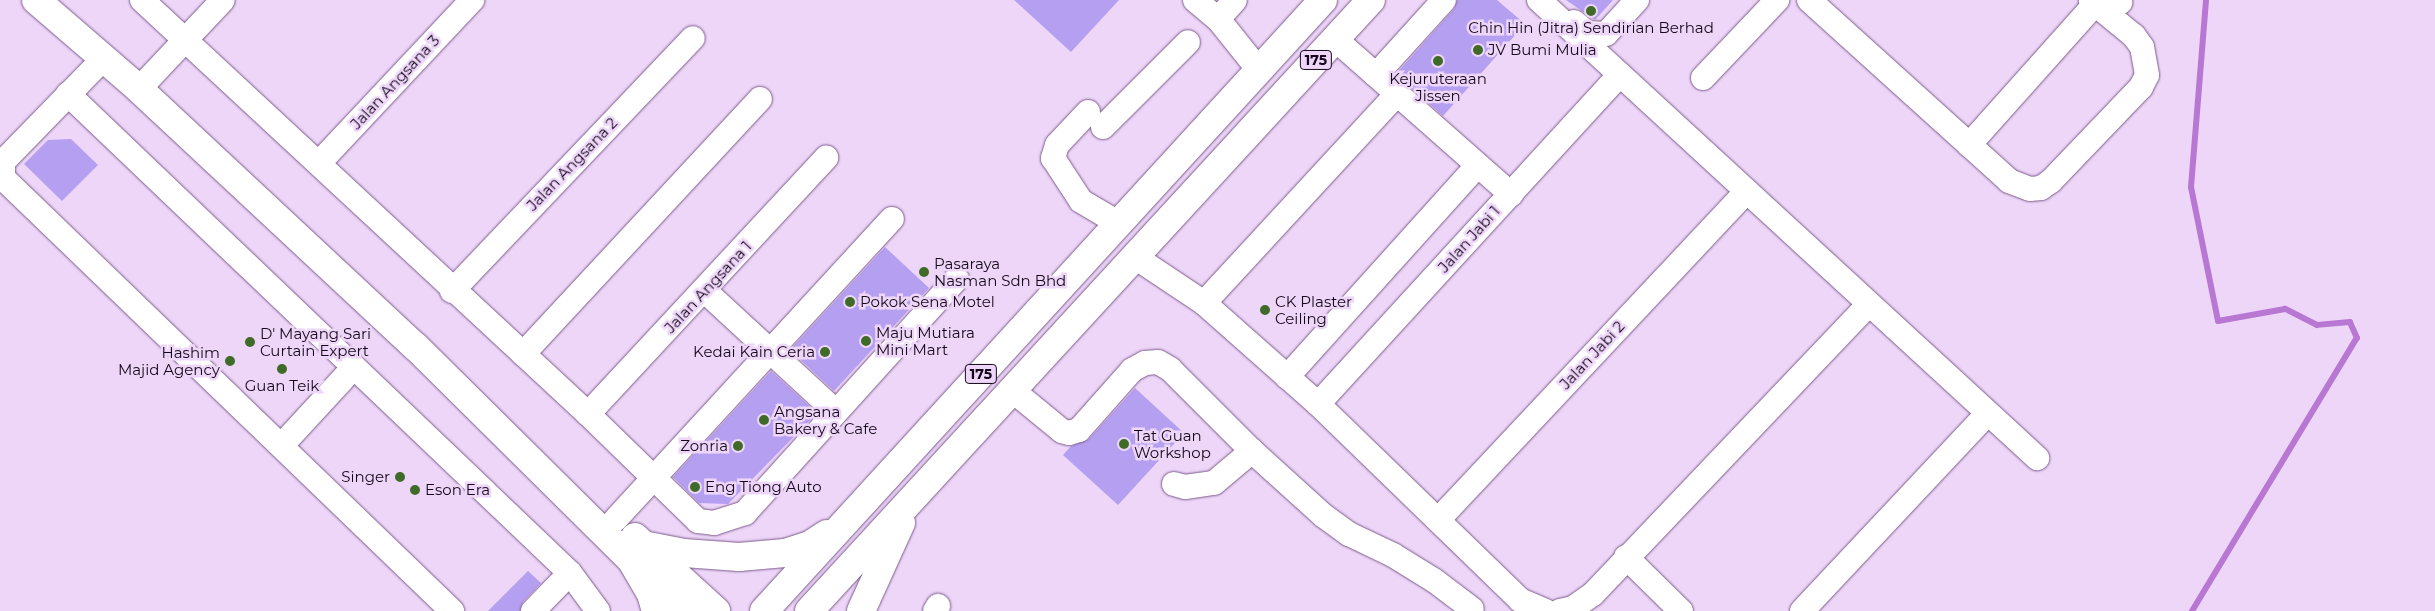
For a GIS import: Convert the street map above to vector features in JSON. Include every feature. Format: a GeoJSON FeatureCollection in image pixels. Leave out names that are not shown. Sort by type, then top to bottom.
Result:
{"type":"FeatureCollection","features":[{"type":"Feature","properties":{"kind":"main road"},"geometry":{"type":"LineString","coordinates":[[36,0],[140,90],[637,551],[716,611]]}},
{"type":"Feature","properties":{"kind":"main road","name":"175"},"geometry":{"type":"LineString","coordinates":[[764,611],[1323,0]]}},
{"type":"Feature","properties":{"kind":"main road","name":"175"},"geometry":{"type":"LineString","coordinates":[[809,611],[1371,0]]}},
{"type":"Feature","properties":{"kind":"main road"},"geometry":{"type":"LineString","coordinates":[[415,346],[615,520],[683,611]]}},
{"type":"Feature","properties":{"kind":"main road"},"geometry":{"type":"LineString","coordinates":[[862,611],[912,499]]}},
{"type":"Feature","properties":{"kind":"main road"},"geometry":{"type":"LineString","coordinates":[[637,551],[706,556],[785,553],[810,545],[843,524]]}},
{"type":"Feature","properties":{"kind":"main road"},"geometry":{"type":"LineString","coordinates":[[637,551],[656,611]]}},
{"type":"Feature","properties":{"kind":"street"},"geometry":{"type":"LineString","coordinates":[[142,0],[319,163],[452,291],[588,414],[698,521],[714,523],[730,520],[745,513],[957,278]]}},
{"type":"Feature","properties":{"kind":"street"},"geometry":{"type":"LineString","coordinates":[[140,90],[223,0]]}},
{"type":"Feature","properties":{"kind":"street","name":"Jalan Angsana 3"},"geometry":{"type":"LineString","coordinates":[[319,163],[472,0]]}},
{"type":"Feature","properties":{"kind":"street"},"geometry":{"type":"LineString","coordinates":[[1195,0],[1218,19],[1258,69]]}},
{"type":"Feature","properties":{"kind":"street"},"geometry":{"type":"LineString","coordinates":[[1218,19],[1235,0]]}},
{"type":"Feature","properties":{"kind":"street"},"geometry":{"type":"LineString","coordinates":[[1376,75],[1444,0]]}},
{"type":"Feature","properties":{"kind":"street"},"geometry":{"type":"LineString","coordinates":[[1539,0],[2037,458]]}},
{"type":"Feature","properties":{"kind":"street"},"geometry":{"type":"LineString","coordinates":[[1550,0],[1587,33],[1596,36],[1606,34],[1637,0]]}},
{"type":"Feature","properties":{"kind":"street"},"geometry":{"type":"LineString","coordinates":[[1702,78],[1777,0]]}},
{"type":"Feature","properties":{"kind":"street"},"geometry":{"type":"LineString","coordinates":[[1809,0],[1969,145],[2019,187],[2041,188],[2051,181],[2141,87],[2147,75],[2142,47],[2109,3],[1969,145]]}},
{"type":"Feature","properties":{"kind":"street","name":"Jalan Angsana 2"},"geometry":{"type":"LineString","coordinates":[[452,291],[693,38]]}},
{"type":"Feature","properties":{"kind":"street"},"geometry":{"type":"LineString","coordinates":[[1335,39],[1396,95],[1511,194]]}},
{"type":"Feature","properties":{"kind":"street"},"geometry":{"type":"LineString","coordinates":[[1120,224],[1081,200],[1053,158],[1057,144],[1096,120],[1188,42]]}},
{"type":"Feature","properties":{"kind":"street"},"geometry":{"type":"LineString","coordinates":[[104,58],[3,162],[3,178],[282,444],[452,611]]}},
{"type":"Feature","properties":{"kind":"street","name":"Jalan Jabi 1"},"geometry":{"type":"LineString","coordinates":[[1318,404],[1620,74]]}},
{"type":"Feature","properties":{"kind":"street"},"geometry":{"type":"LineString","coordinates":[[68,94],[570,573],[598,611]]}},
{"type":"Feature","properties":{"kind":"street"},"geometry":{"type":"LineString","coordinates":[[1204,303],[1396,95]]}},
{"type":"Feature","properties":{"kind":"street"},"geometry":{"type":"LineString","coordinates":[[523,354],[760,99]]}},
{"type":"Feature","properties":{"kind":"street","name":"Jalan Angsana 1"},"geometry":{"type":"LineString","coordinates":[[588,414],[705,291],[826,158]]}},
{"type":"Feature","properties":{"kind":"street"},"geometry":{"type":"LineString","coordinates":[[1287,377],[1478,165]]}},
{"type":"Feature","properties":{"kind":"street","name":"Jalan Jabi 2"},"geometry":{"type":"LineString","coordinates":[[1438,520],[1747,190]]}},
{"type":"Feature","properties":{"kind":"street"},"geometry":{"type":"LineString","coordinates":[[615,520],[892,219]]}},
{"type":"Feature","properties":{"kind":"street"},"geometry":{"type":"LineString","coordinates":[[1135,257],[1204,303],[1318,404],[1520,600],[1546,611]]}},
{"type":"Feature","properties":{"kind":"street"},"geometry":{"type":"LineString","coordinates":[[705,291],[835,411]]}},
{"type":"Feature","properties":{"kind":"street"},"geometry":{"type":"LineString","coordinates":[[1560,611],[1573,608],[1593,594],[1626,557],[1869,304]]}},
{"type":"Feature","properties":{"kind":"street"},"geometry":{"type":"LineString","coordinates":[[1012,390],[1062,431],[1069,433],[1078,430],[1132,370],[1145,363],[1158,362],[1170,369],[1252,451],[1349,534],[1418,570],[1472,609]]}},
{"type":"Feature","properties":{"kind":"street"},"geometry":{"type":"LineString","coordinates":[[282,444],[354,367]]}},
{"type":"Feature","properties":{"kind":"street"},"geometry":{"type":"LineString","coordinates":[[1802,611],[1987,414]]}},
{"type":"Feature","properties":{"kind":"street"},"geometry":{"type":"LineString","coordinates":[[1174,484],[1185,488],[1214,483],[1252,451]]}},
{"type":"Feature","properties":{"kind":"street"},"geometry":{"type":"LineString","coordinates":[[1626,557],[1681,611]]}},
{"type":"Feature","properties":{"kind":"street"},"geometry":{"type":"LineString","coordinates":[[533,611],[570,573]]}},
{"type":"Feature","properties":{"kind":"building"},"geometry":{"type":"Polygon","coordinates":[[[1014,0],[1119,0],[1071,52],[1014,0]]]}},
{"type":"Feature","properties":{"kind":"building"},"geometry":{"type":"Polygon","coordinates":[[[1457,0],[1497,0],[1525,24],[1443,116],[1396,74],[1454,9],[1457,0]]]}},
{"type":"Feature","properties":{"kind":"building","name":"Chin Hin (Jitra) Sendirian Berhad"},"geometry":{"type":"Polygon","coordinates":[[[1566,0],[1613,0],[1595,20],[1566,0]]]}},
{"type":"Feature","properties":{"kind":"building"},"geometry":{"type":"Polygon","coordinates":[[[71,139],[98,165],[62,201],[24,164],[48,140],[71,139]]]}},
{"type":"Feature","properties":{"kind":"building"},"geometry":{"type":"Polygon","coordinates":[[[885,247],[929,288],[834,391],[790,350],[885,247]]]}},
{"type":"Feature","properties":{"kind":"building"},"geometry":{"type":"Polygon","coordinates":[[[771,371],[817,413],[728,504],[699,503],[673,477],[771,371]]]}},
{"type":"Feature","properties":{"kind":"building","name":"Tat Guan Workshop"},"geometry":{"type":"Polygon","coordinates":[[[1135,388],[1184,433],[1118,505],[1063,455],[1071,446],[1089,439],[1135,388]]]}},
{"type":"Feature","properties":{"kind":"building"},"geometry":{"type":"Polygon","coordinates":[[[528,571],[541,583],[523,602],[520,611],[488,611],[528,571]]]}},
{"type":"Feature","properties":{"kind":"waterway"},"geometry":{"type":"LineString","coordinates":[[2192,611],[2357,338],[2350,322],[2317,325],[2285,309],[2218,321],[2191,187],[2206,0]]}},
{"type":"Feature","properties":{"kind":"place","name":"Chin Hin (Jitra) Sendirian Berhad"},"geometry":{"type":"Point","coordinates":[1591,11]}},
{"type":"Feature","properties":{"kind":"place","name":"JV Bumi Mulia"},"geometry":{"type":"Point","coordinates":[1478,50]}},
{"type":"Feature","properties":{"kind":"place","name":"Kejuruteraan Jissen"},"geometry":{"type":"Point","coordinates":[1438,61]}},
{"type":"Feature","properties":{"kind":"place","name":"Pasaraya Nasman Sdn Bhd"},"geometry":{"type":"Point","coordinates":[924,272]}},
{"type":"Feature","properties":{"kind":"place","name":"Pokok Sena Motel"},"geometry":{"type":"Point","coordinates":[850,302]}},
{"type":"Feature","properties":{"kind":"place","name":"CK Plaster Ceiling"},"geometry":{"type":"Point","coordinates":[1265,310]}},
{"type":"Feature","properties":{"kind":"place","name":"Maju Mutiara Mini Mart"},"geometry":{"type":"Point","coordinates":[866,341]}},
{"type":"Feature","properties":{"kind":"place","name":"D' Mayang Sari Curtain Expert"},"geometry":{"type":"Point","coordinates":[250,342]}},
{"type":"Feature","properties":{"kind":"place","name":"Kedai Kain Ceria"},"geometry":{"type":"Point","coordinates":[825,352]}},
{"type":"Feature","properties":{"kind":"place","name":"Hashim Majid Agency"},"geometry":{"type":"Point","coordinates":[230,361]}},
{"type":"Feature","properties":{"kind":"place","name":"Guan Teik"},"geometry":{"type":"Point","coordinates":[282,369]}},
{"type":"Feature","properties":{"kind":"place","name":"Angsana Bakery & Cafe"},"geometry":{"type":"Point","coordinates":[764,420]}},
{"type":"Feature","properties":{"kind":"place","name":"Tat Guan Workshop"},"geometry":{"type":"Point","coordinates":[1124,444]}},
{"type":"Feature","properties":{"kind":"place","name":"Zonria"},"geometry":{"type":"Point","coordinates":[738,446]}},
{"type":"Feature","properties":{"kind":"place","name":"Singer"},"geometry":{"type":"Point","coordinates":[400,477]}},
{"type":"Feature","properties":{"kind":"place","name":"Eng Tiong Auto"},"geometry":{"type":"Point","coordinates":[695,487]}},
{"type":"Feature","properties":{"kind":"place","name":"Eson Era"},"geometry":{"type":"Point","coordinates":[415,490]}}]}
